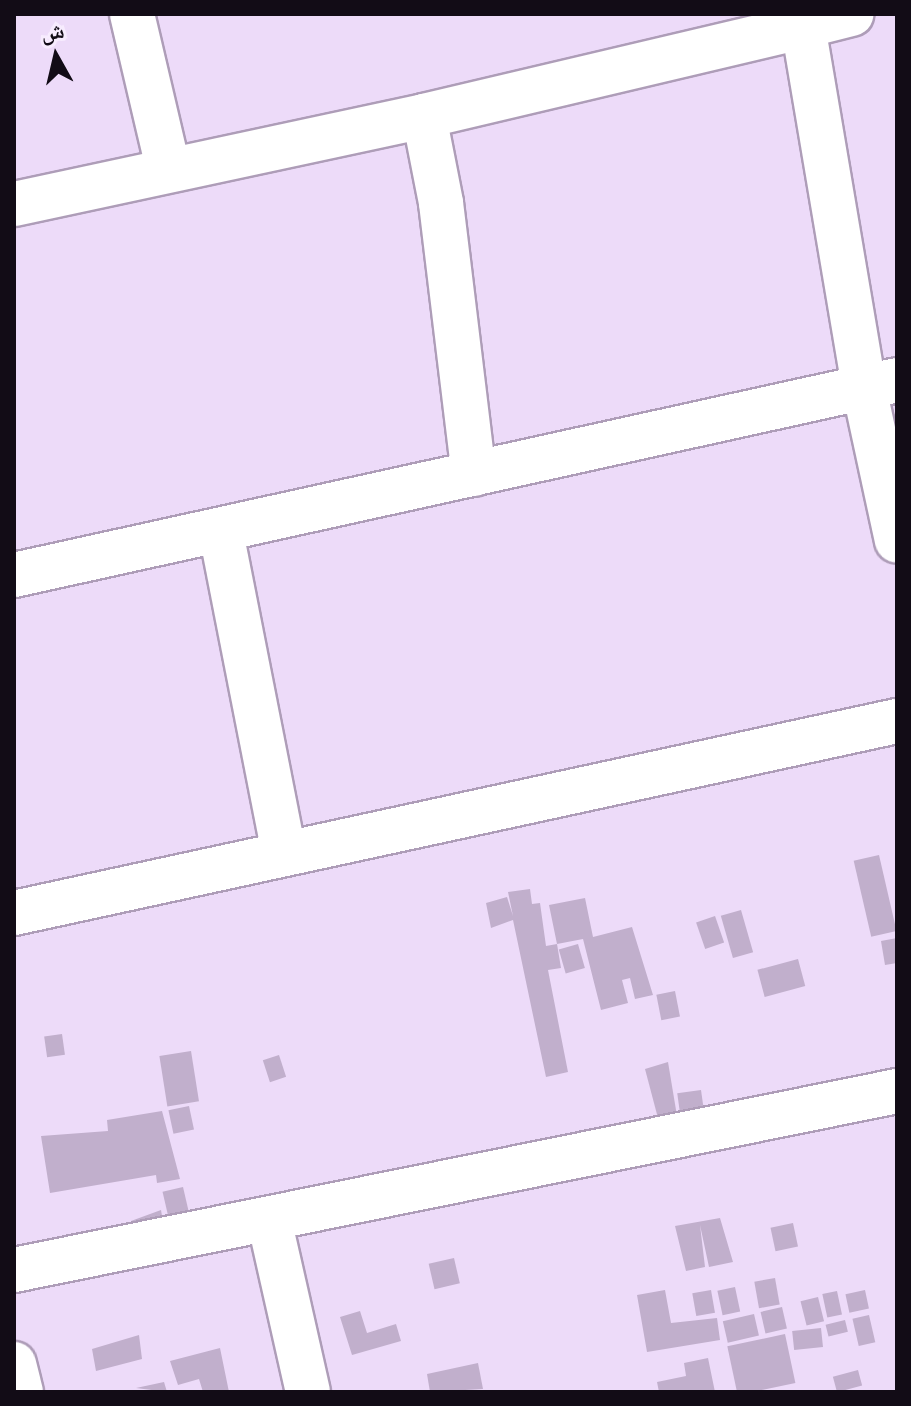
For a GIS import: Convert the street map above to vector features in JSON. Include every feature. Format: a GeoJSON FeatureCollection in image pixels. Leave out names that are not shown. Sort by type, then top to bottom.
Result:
{"type":"FeatureCollection","features":[{"type":"Feature","properties":{"kind":"street"},"geometry":{"type":"LineString","coordinates":[[132,14],[168,168]]}},
{"type":"Feature","properties":{"kind":"street"},"geometry":{"type":"LineString","coordinates":[[14,204],[168,168],[424,116],[803,20],[851,14]]}},
{"type":"Feature","properties":{"kind":"street"},"geometry":{"type":"LineString","coordinates":[[803,20],[881,384],[897,540]]}},
{"type":"Feature","properties":{"kind":"street"},"geometry":{"type":"LineString","coordinates":[[424,116],[441,203],[474,474]]}},
{"type":"Feature","properties":{"kind":"street"},"geometry":{"type":"LineString","coordinates":[[14,575],[221,532],[881,384]]}},
{"type":"Feature","properties":{"kind":"street"},"geometry":{"type":"LineString","coordinates":[[221,532],[284,854]]}},
{"type":"Feature","properties":{"kind":"street"},"geometry":{"type":"LineString","coordinates":[[14,913],[897,721]]}},
{"type":"Feature","properties":{"kind":"street"},"geometry":{"type":"LineString","coordinates":[[14,1270],[897,1091]]}},
{"type":"Feature","properties":{"kind":"street"},"geometry":{"type":"LineString","coordinates":[[269,1219],[308,1392]]}},
{"type":"Feature","properties":{"kind":"street"},"geometry":{"type":"LineString","coordinates":[[14,1364],[21,1392]]}},
{"type":"Feature","properties":{"kind":"building"},"geometry":{"type":"Polygon","coordinates":[[[879,855],[897,931],[871,937],[854,861],[879,855]]]}},
{"type":"Feature","properties":{"kind":"building"},"geometry":{"type":"Polygon","coordinates":[[[530,889],[532,904],[540,903],[546,946],[557,944],[561,968],[548,970],[568,1072],[546,1077],[513,920],[491,928],[486,903],[507,897],[513,916],[508,892],[530,889]]]}},
{"type":"Feature","properties":{"kind":"building"},"geometry":{"type":"Polygon","coordinates":[[[585,898],[593,937],[632,927],[653,995],[635,999],[630,978],[622,980],[628,1003],[601,1010],[583,939],[557,944],[549,905],[585,898]]]}},
{"type":"Feature","properties":{"kind":"building"},"geometry":{"type":"Polygon","coordinates":[[[741,910],[753,952],[733,958],[721,916],[741,910]]]}},
{"type":"Feature","properties":{"kind":"building"},"geometry":{"type":"Polygon","coordinates":[[[715,916],[724,942],[705,949],[696,923],[715,916]]]}},
{"type":"Feature","properties":{"kind":"building"},"geometry":{"type":"Polygon","coordinates":[[[897,938],[897,963],[885,965],[881,941],[897,938]]]}},
{"type":"Feature","properties":{"kind":"building"},"geometry":{"type":"Polygon","coordinates":[[[578,944],[585,968],[566,974],[559,950],[578,944]]]}},
{"type":"Feature","properties":{"kind":"building"},"geometry":{"type":"Polygon","coordinates":[[[798,959],[805,986],[765,997],[757,970],[798,959]]]}},
{"type":"Feature","properties":{"kind":"building"},"geometry":{"type":"Polygon","coordinates":[[[675,991],[680,1017],[661,1020],[656,995],[675,991]]]}},
{"type":"Feature","properties":{"kind":"building"},"geometry":{"type":"Polygon","coordinates":[[[62,1034],[65,1055],[47,1057],[44,1037],[62,1034]]]}},
{"type":"Feature","properties":{"kind":"building"},"geometry":{"type":"Polygon","coordinates":[[[191,1051],[199,1101],[167,1106],[159,1056],[191,1051]]]}},
{"type":"Feature","properties":{"kind":"building"},"geometry":{"type":"Polygon","coordinates":[[[279,1055],[286,1077],[270,1082],[263,1060],[279,1055]]]}},
{"type":"Feature","properties":{"kind":"building"},"geometry":{"type":"Polygon","coordinates":[[[668,1062],[677,1116],[659,1122],[645,1069],[668,1062]]]}},
{"type":"Feature","properties":{"kind":"building"},"geometry":{"type":"Polygon","coordinates":[[[701,1090],[704,1111],[680,1114],[677,1093],[701,1090]]]}},
{"type":"Feature","properties":{"kind":"building"},"geometry":{"type":"Polygon","coordinates":[[[189,1106],[194,1129],[173,1134],[168,1110],[189,1106]]]}},
{"type":"Feature","properties":{"kind":"building"},"geometry":{"type":"Polygon","coordinates":[[[162,1111],[180,1179],[157,1183],[156,1175],[50,1193],[41,1136],[108,1131],[107,1120],[162,1111]]]}},
{"type":"Feature","properties":{"kind":"building"},"geometry":{"type":"Polygon","coordinates":[[[183,1187],[193,1230],[172,1235],[163,1192],[183,1187]]]}},
{"type":"Feature","properties":{"kind":"building"},"geometry":{"type":"Polygon","coordinates":[[[161,1210],[165,1234],[134,1240],[131,1221],[161,1210]]]}},
{"type":"Feature","properties":{"kind":"building"},"geometry":{"type":"Polygon","coordinates":[[[720,1218],[733,1262],[709,1267],[700,1225],[705,1267],[686,1271],[675,1226],[720,1218]]]}},
{"type":"Feature","properties":{"kind":"building"},"geometry":{"type":"Polygon","coordinates":[[[793,1223],[798,1246],[775,1251],[771,1228],[793,1223]]]}},
{"type":"Feature","properties":{"kind":"building"},"geometry":{"type":"Polygon","coordinates":[[[454,1258],[460,1283],[435,1289],[429,1264],[454,1258]]]}},
{"type":"Feature","properties":{"kind":"building"},"geometry":{"type":"Polygon","coordinates":[[[775,1278],[780,1305],[759,1308],[754,1282],[775,1278]]]}},
{"type":"Feature","properties":{"kind":"building"},"geometry":{"type":"Polygon","coordinates":[[[735,1287],[740,1311],[723,1315],[717,1291],[735,1287]]]}},
{"type":"Feature","properties":{"kind":"building"},"geometry":{"type":"Polygon","coordinates":[[[665,1290],[671,1323],[717,1318],[720,1340],[647,1352],[637,1295],[665,1290]]]}},
{"type":"Feature","properties":{"kind":"building"},"geometry":{"type":"Polygon","coordinates":[[[711,1290],[715,1313],[696,1316],[692,1293],[711,1290]]]}},
{"type":"Feature","properties":{"kind":"building"},"geometry":{"type":"Polygon","coordinates":[[[865,1290],[869,1309],[849,1313],[845,1294],[865,1290]]]}},
{"type":"Feature","properties":{"kind":"building"},"geometry":{"type":"Polygon","coordinates":[[[837,1291],[842,1314],[827,1318],[822,1294],[837,1291]]]}},
{"type":"Feature","properties":{"kind":"building"},"geometry":{"type":"Polygon","coordinates":[[[818,1297],[824,1321],[807,1326],[801,1301],[818,1297]]]}},
{"type":"Feature","properties":{"kind":"building"},"geometry":{"type":"Polygon","coordinates":[[[782,1307],[787,1328],[766,1333],[761,1312],[782,1307]]]}},
{"type":"Feature","properties":{"kind":"building"},"geometry":{"type":"Polygon","coordinates":[[[360,1311],[367,1333],[396,1324],[401,1341],[352,1355],[340,1317],[360,1311]]]}},
{"type":"Feature","properties":{"kind":"building"},"geometry":{"type":"Polygon","coordinates":[[[754,1314],[759,1335],[728,1343],[723,1321],[754,1314]]]}},
{"type":"Feature","properties":{"kind":"building"},"geometry":{"type":"Polygon","coordinates":[[[869,1315],[875,1342],[859,1346],[852,1319],[869,1315]]]}},
{"type":"Feature","properties":{"kind":"building"},"geometry":{"type":"Polygon","coordinates":[[[845,1320],[848,1332],[828,1336],[826,1325],[845,1320]]]}},
{"type":"Feature","properties":{"kind":"building"},"geometry":{"type":"Polygon","coordinates":[[[821,1328],[823,1347],[794,1350],[792,1331],[821,1328]]]}},
{"type":"Feature","properties":{"kind":"building"},"geometry":{"type":"Polygon","coordinates":[[[785,1334],[795,1383],[753,1392],[737,1392],[727,1346],[785,1334]]]}},
{"type":"Feature","properties":{"kind":"building"},"geometry":{"type":"Polygon","coordinates":[[[139,1335],[142,1359],[96,1371],[92,1349],[139,1335]]]}},
{"type":"Feature","properties":{"kind":"building"},"geometry":{"type":"Polygon","coordinates":[[[220,1348],[229,1392],[203,1392],[199,1379],[178,1385],[170,1361],[220,1348]]]}},
{"type":"Feature","properties":{"kind":"building"},"geometry":{"type":"Polygon","coordinates":[[[708,1358],[715,1392],[659,1392],[657,1382],[686,1376],[684,1363],[708,1358]]]}},
{"type":"Feature","properties":{"kind":"building"},"geometry":{"type":"Polygon","coordinates":[[[478,1363],[483,1389],[430,1392],[427,1374],[478,1363]]]}},
{"type":"Feature","properties":{"kind":"building"},"geometry":{"type":"Polygon","coordinates":[[[858,1370],[862,1385],[837,1392],[833,1377],[858,1370]]]}},
{"type":"Feature","properties":{"kind":"building"},"geometry":{"type":"Polygon","coordinates":[[[164,1382],[167,1392],[136,1388],[164,1382]]]}}]}
